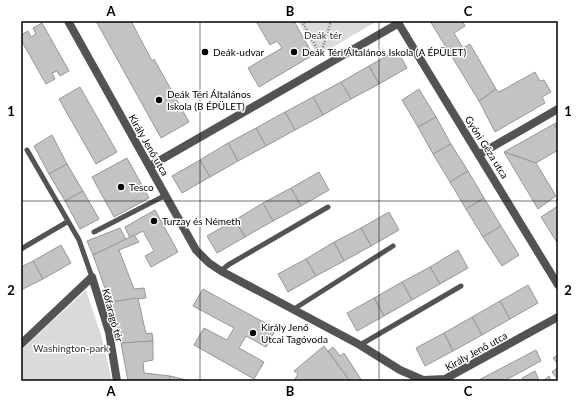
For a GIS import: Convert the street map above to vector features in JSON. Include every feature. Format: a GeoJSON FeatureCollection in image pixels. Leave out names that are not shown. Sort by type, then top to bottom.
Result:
{"type":"FeatureCollection","features":[{"type":"Feature","properties":{"kind":"street","name":"Király Jenő utca"},"geometry":{"type":"LineString","coordinates":[[68,21],[196,250],[209,263],[222,271],[360,345],[400,370],[423,380],[445,379],[558,317]]}},
{"type":"Feature","properties":{"kind":"street"},"geometry":{"type":"LineString","coordinates":[[150,166],[398,22]]}},
{"type":"Feature","properties":{"kind":"street","name":"Gyóni Géza utca"},"geometry":{"type":"LineString","coordinates":[[398,22],[480,154],[558,285]]}},
{"type":"Feature","properties":{"kind":"street"},"geometry":{"type":"LineString","coordinates":[[480,154],[558,109]]}},
{"type":"Feature","properties":{"kind":"street"},"geometry":{"type":"LineString","coordinates":[[21,344],[92,277]]}},
{"type":"Feature","properties":{"kind":"street","name":"Kőfaragó tér"},"geometry":{"type":"LineString","coordinates":[[92,277],[109,332],[117,381]]}},
{"type":"Feature","properties":{"kind":"lane"},"geometry":{"type":"LineString","coordinates":[[27,150],[67,222],[79,240],[92,277]]}},
{"type":"Feature","properties":{"kind":"lane"},"geometry":{"type":"LineString","coordinates":[[94,232],[166,195]]}},
{"type":"Feature","properties":{"kind":"lane"},"geometry":{"type":"LineString","coordinates":[[222,271],[228,265],[328,207]]}},
{"type":"Feature","properties":{"kind":"lane"},"geometry":{"type":"LineString","coordinates":[[21,249],[67,222]]}},
{"type":"Feature","properties":{"kind":"lane"},"geometry":{"type":"LineString","coordinates":[[294,309],[393,246]]}},
{"type":"Feature","properties":{"kind":"lane"},"geometry":{"type":"LineString","coordinates":[[360,345],[461,286]]}},
{"type":"Feature","properties":{"kind":"path"},"geometry":{"type":"LineString","coordinates":[[302,21],[320,54],[331,21]]}},
{"type":"Feature","properties":{"kind":"green space","name":"Deák tér"},"geometry":{"type":"Polygon","coordinates":[[[298,21],[377,21],[318,56],[298,21]]]}},
{"type":"Feature","properties":{"kind":"green space","name":"Washington-park"},"geometry":{"type":"Polygon","coordinates":[[[86,290],[101,335],[112,381],[36,381],[21,379],[21,350],[86,290]]]}},
{"type":"Feature","properties":{"kind":"building","name":"Deák Téri Általános Iskola (B ÉPÜLET)"},"geometry":{"type":"Polygon","coordinates":[[[96,21],[131,21],[152,61],[154,59],[189,122],[161,138],[96,21]]]}},
{"type":"Feature","properties":{"kind":"building","name":"Deák Téri Általános Iskola (A ÉPÜLET)"},"geometry":{"type":"Polygon","coordinates":[[[256,21],[294,21],[313,55],[259,87],[248,68],[282,48],[277,41],[270,45],[256,21]]]}},
{"type":"Feature","properties":{"kind":"building"},"geometry":{"type":"Polygon","coordinates":[[[430,21],[462,21],[465,26],[454,33],[463,48],[470,44],[496,89],[479,101],[430,21]]]}},
{"type":"Feature","properties":{"kind":"building"},"geometry":{"type":"Polygon","coordinates":[[[42,23],[69,71],[60,76],[57,71],[52,73],[55,79],[46,84],[21,40],[21,35],[28,31],[31,37],[36,34],[33,28],[42,23]]]}},
{"type":"Feature","properties":{"kind":"building"},"geometry":{"type":"Polygon","coordinates":[[[397,50],[407,68],[379,84],[369,66],[397,50]]]}},
{"type":"Feature","properties":{"kind":"building"},"geometry":{"type":"Polygon","coordinates":[[[369,66],[379,84],[351,99],[341,82],[369,66]]]}},
{"type":"Feature","properties":{"kind":"building"},"geometry":{"type":"Polygon","coordinates":[[[535,72],[540,81],[544,80],[551,92],[542,97],[545,103],[495,132],[479,101],[496,89],[499,92],[535,72]]]}},
{"type":"Feature","properties":{"kind":"building"},"geometry":{"type":"Polygon","coordinates":[[[341,82],[351,99],[323,115],[313,97],[341,82]]]}},
{"type":"Feature","properties":{"kind":"building"},"geometry":{"type":"Polygon","coordinates":[[[80,87],[117,152],[96,164],[59,99],[80,87]]]}},
{"type":"Feature","properties":{"kind":"building"},"geometry":{"type":"Polygon","coordinates":[[[419,89],[436,117],[418,127],[402,100],[419,89]]]}},
{"type":"Feature","properties":{"kind":"building"},"geometry":{"type":"Polygon","coordinates":[[[313,97],[323,115],[295,130],[285,112],[313,97]]]}},
{"type":"Feature","properties":{"kind":"building"},"geometry":{"type":"Polygon","coordinates":[[[285,112],[295,130],[266,146],[256,128],[285,112]]]}},
{"type":"Feature","properties":{"kind":"building"},"geometry":{"type":"Polygon","coordinates":[[[436,117],[451,144],[433,154],[418,127],[436,117]]]}},
{"type":"Feature","properties":{"kind":"building"},"geometry":{"type":"Polygon","coordinates":[[[558,122],[558,131],[554,124],[558,122]]]}},
{"type":"Feature","properties":{"kind":"building"},"geometry":{"type":"Polygon","coordinates":[[[554,124],[558,131],[558,150],[536,163],[504,152],[554,124]]]}},
{"type":"Feature","properties":{"kind":"building"},"geometry":{"type":"Polygon","coordinates":[[[256,128],[266,146],[238,161],[228,143],[256,128]]]}},
{"type":"Feature","properties":{"kind":"building"},"geometry":{"type":"Polygon","coordinates":[[[52,135],[67,164],[49,174],[34,146],[52,135]]]}},
{"type":"Feature","properties":{"kind":"building"},"geometry":{"type":"Polygon","coordinates":[[[228,143],[238,161],[210,177],[200,160],[228,143]]]}},
{"type":"Feature","properties":{"kind":"building"},"geometry":{"type":"Polygon","coordinates":[[[451,144],[468,171],[450,182],[433,154],[451,144]]]}},
{"type":"Feature","properties":{"kind":"building"},"geometry":{"type":"Polygon","coordinates":[[[504,152],[536,163],[556,196],[538,209],[504,152]]]}},
{"type":"Feature","properties":{"kind":"building","name":"Tesco"},"geometry":{"type":"Polygon","coordinates":[[[127,158],[149,198],[114,217],[92,177],[127,158]]]}},
{"type":"Feature","properties":{"kind":"building"},"geometry":{"type":"Polygon","coordinates":[[[200,160],[210,177],[182,193],[172,176],[200,160]]]}},
{"type":"Feature","properties":{"kind":"building"},"geometry":{"type":"Polygon","coordinates":[[[67,164],[83,191],[65,201],[49,174],[67,164]]]}},
{"type":"Feature","properties":{"kind":"building"},"geometry":{"type":"Polygon","coordinates":[[[468,171],[484,198],[466,209],[450,182],[468,171]]]}},
{"type":"Feature","properties":{"kind":"building"},"geometry":{"type":"Polygon","coordinates":[[[319,172],[329,190],[301,206],[291,188],[319,172]]]}},
{"type":"Feature","properties":{"kind":"building"},"geometry":{"type":"Polygon","coordinates":[[[291,188],[301,206],[273,221],[263,203],[291,188]]]}},
{"type":"Feature","properties":{"kind":"building"},"geometry":{"type":"Polygon","coordinates":[[[83,191],[99,219],[80,229],[65,201],[83,191]]]}},
{"type":"Feature","properties":{"kind":"building"},"geometry":{"type":"Polygon","coordinates":[[[484,198],[501,226],[483,237],[466,209],[484,198]]]}},
{"type":"Feature","properties":{"kind":"building"},"geometry":{"type":"Polygon","coordinates":[[[263,203],[273,221],[245,237],[235,220],[263,203]]]}},
{"type":"Feature","properties":{"kind":"building"},"geometry":{"type":"Polygon","coordinates":[[[558,206],[558,244],[541,217],[558,206]]]}},
{"type":"Feature","properties":{"kind":"building"},"geometry":{"type":"Polygon","coordinates":[[[155,210],[178,252],[151,267],[145,256],[154,251],[143,231],[130,238],[125,227],[155,210]]]}},
{"type":"Feature","properties":{"kind":"building"},"geometry":{"type":"Polygon","coordinates":[[[389,212],[399,230],[371,246],[361,228],[389,212]]]}},
{"type":"Feature","properties":{"kind":"building"},"geometry":{"type":"Polygon","coordinates":[[[235,220],[245,237],[217,253],[207,236],[235,220]]]}},
{"type":"Feature","properties":{"kind":"building"},"geometry":{"type":"Polygon","coordinates":[[[501,226],[519,255],[502,266],[483,237],[501,226]]]}},
{"type":"Feature","properties":{"kind":"building"},"geometry":{"type":"Polygon","coordinates":[[[120,228],[126,240],[93,255],[87,241],[120,228]]]}},
{"type":"Feature","properties":{"kind":"building"},"geometry":{"type":"Polygon","coordinates":[[[361,228],[371,246],[344,261],[334,242],[361,228]]]}},
{"type":"Feature","properties":{"kind":"building"},"geometry":{"type":"Polygon","coordinates":[[[134,235],[139,242],[119,250],[134,289],[144,288],[146,298],[110,302],[93,255],[134,235]]]}},
{"type":"Feature","properties":{"kind":"building"},"geometry":{"type":"Polygon","coordinates":[[[334,242],[344,261],[316,276],[306,259],[334,242]]]}},
{"type":"Feature","properties":{"kind":"building"},"geometry":{"type":"Polygon","coordinates":[[[61,245],[71,263],[43,279],[33,261],[61,245]]]}},
{"type":"Feature","properties":{"kind":"building"},"geometry":{"type":"Polygon","coordinates":[[[458,250],[468,268],[440,284],[430,267],[458,250]]]}},
{"type":"Feature","properties":{"kind":"building"},"geometry":{"type":"Polygon","coordinates":[[[306,259],[316,276],[288,292],[278,274],[306,259]]]}},
{"type":"Feature","properties":{"kind":"building"},"geometry":{"type":"Polygon","coordinates":[[[33,261],[43,279],[21,290],[21,267],[33,261]]]}},
{"type":"Feature","properties":{"kind":"building"},"geometry":{"type":"Polygon","coordinates":[[[430,267],[440,284],[412,300],[402,282],[430,267]]]}},
{"type":"Feature","properties":{"kind":"building"},"geometry":{"type":"Polygon","coordinates":[[[402,282],[412,300],[384,316],[374,298],[402,282]]]}},
{"type":"Feature","properties":{"kind":"building"},"geometry":{"type":"Polygon","coordinates":[[[528,285],[538,303],[510,319],[500,301],[528,285]]]}},
{"type":"Feature","properties":{"kind":"building","name":"Király Jenő Utcai Tagóvoda"},"geometry":{"type":"Polygon","coordinates":[[[203,289],[276,329],[266,347],[246,336],[239,348],[264,362],[254,379],[194,345],[204,328],[227,340],[234,328],[193,306],[203,289]]]}},
{"type":"Feature","properties":{"kind":"building"},"geometry":{"type":"Polygon","coordinates":[[[138,298],[146,334],[152,333],[153,341],[121,343],[110,302],[138,298]]]}},
{"type":"Feature","properties":{"kind":"building"},"geometry":{"type":"Polygon","coordinates":[[[374,298],[384,316],[357,331],[347,313],[374,298]]]}},
{"type":"Feature","properties":{"kind":"building"},"geometry":{"type":"Polygon","coordinates":[[[500,301],[510,319],[482,335],[472,317],[500,301]]]}},
{"type":"Feature","properties":{"kind":"building"},"geometry":{"type":"Polygon","coordinates":[[[472,317],[482,335],[453,351],[444,333],[472,317]]]}},
{"type":"Feature","properties":{"kind":"building"},"geometry":{"type":"Polygon","coordinates":[[[444,333],[453,351],[425,366],[416,348],[444,333]]]}},
{"type":"Feature","properties":{"kind":"building"},"geometry":{"type":"Polygon","coordinates":[[[153,341],[153,360],[143,362],[144,373],[170,376],[169,381],[128,381],[121,343],[153,341]]]}},
{"type":"Feature","properties":{"kind":"building"},"geometry":{"type":"Polygon","coordinates":[[[324,346],[350,381],[294,381],[298,374],[294,371],[324,346]]]}},
{"type":"Feature","properties":{"kind":"building"},"geometry":{"type":"Polygon","coordinates":[[[333,347],[340,356],[344,353],[362,381],[350,381],[328,351],[333,347]]]}},
{"type":"Feature","properties":{"kind":"building"},"geometry":{"type":"Polygon","coordinates":[[[536,350],[541,361],[504,381],[477,381],[536,350]]]}},
{"type":"Feature","properties":{"kind":"building"},"geometry":{"type":"Polygon","coordinates":[[[558,355],[558,364],[553,358],[558,355]]]}},
{"type":"Feature","properties":{"kind":"building"},"geometry":{"type":"Polygon","coordinates":[[[557,368],[558,369],[558,380],[552,372],[557,368]]]}},
{"type":"Feature","properties":{"kind":"building"},"geometry":{"type":"Polygon","coordinates":[[[535,371],[539,381],[523,381],[522,378],[535,371]]]}},
{"type":"Feature","properties":{"kind":"building"},"geometry":{"type":"Polygon","coordinates":[[[170,376],[191,381],[169,381],[170,376]]]}},
{"type":"Feature","properties":{"kind":"building"},"geometry":{"type":"Polygon","coordinates":[[[549,376],[551,381],[543,381],[549,376]]]}},
{"type":"Feature","properties":{"kind":"place","name":"Deák-udvar"},"geometry":{"type":"Point","coordinates":[205,52]}},
{"type":"Feature","properties":{"kind":"place","name":"Deák Téri Általános Iskola (A ÉPÜLET)"},"geometry":{"type":"Point","coordinates":[294,52]}},
{"type":"Feature","properties":{"kind":"place","name":"Deák Téri Általános Iskola (B ÉPÜLET)"},"geometry":{"type":"Point","coordinates":[159,100]}},
{"type":"Feature","properties":{"kind":"place","name":"Tesco"},"geometry":{"type":"Point","coordinates":[121,187]}},
{"type":"Feature","properties":{"kind":"place","name":"Turzay és Németh"},"geometry":{"type":"Point","coordinates":[154,221]}},
{"type":"Feature","properties":{"kind":"place","name":"Király Jenő Utcai Tagóvoda"},"geometry":{"type":"Point","coordinates":[253,333]}}]}
